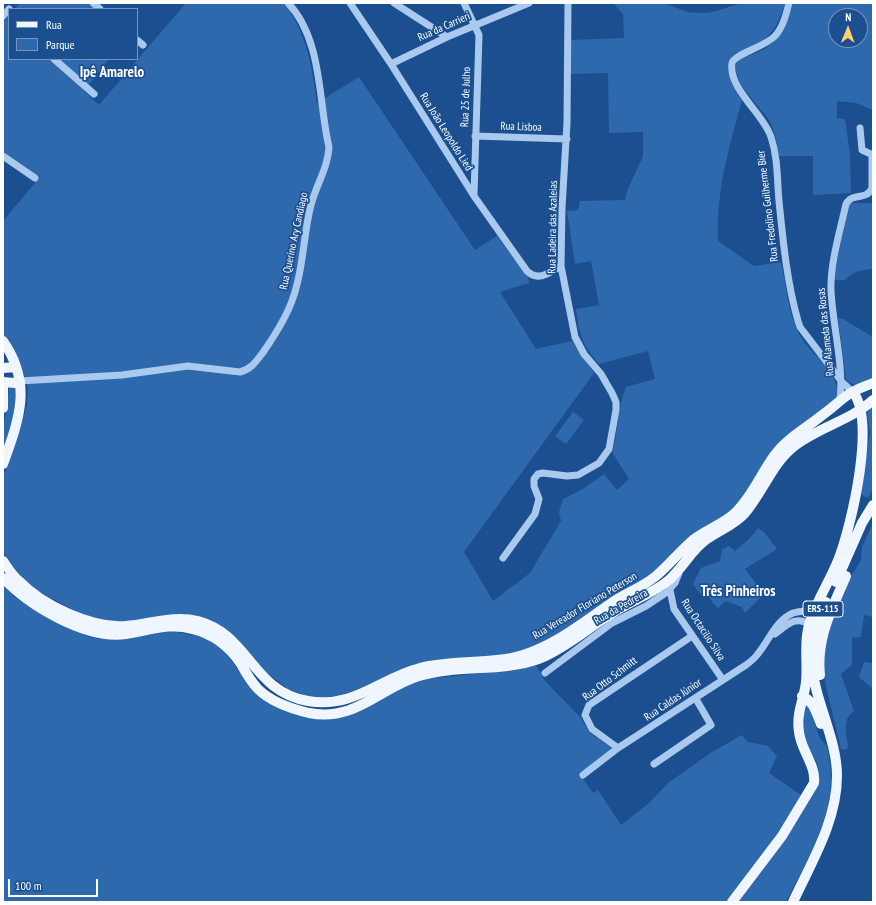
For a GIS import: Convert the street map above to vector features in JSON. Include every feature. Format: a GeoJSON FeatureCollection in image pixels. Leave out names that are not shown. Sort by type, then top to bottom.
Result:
{"type":"FeatureCollection","features":[{"type":"Feature","properties":{"kind":"main road"},"geometry":{"type":"LineString","coordinates":[[3,341],[10,351],[16,366],[20,381],[21,393],[19,415],[3,464]]}},
{"type":"Feature","properties":{"kind":"main road"},"geometry":{"type":"LineString","coordinates":[[3,368],[16,366]]}},
{"type":"Feature","properties":{"kind":"main road"},"geometry":{"type":"LineString","coordinates":[[3,382],[15,383],[20,381]]}},
{"type":"Feature","properties":{"kind":"main road","name":"Rua Vereador Floriano Peterson"},"geometry":{"type":"LineString","coordinates":[[3,561],[18,580],[35,595],[88,621],[100,625],[124,626],[162,620],[181,619],[198,621],[224,633],[238,645],[259,674],[271,685],[301,700],[328,702],[352,698],[396,677],[423,667],[453,662],[509,658],[546,647],[614,602],[654,578],[691,542],[727,520],[737,512],[775,454],[795,435],[853,392],[873,383]]}},
{"type":"Feature","properties":{"kind":"main road"},"geometry":{"type":"LineString","coordinates":[[3,387],[3,408]]}},
{"type":"Feature","properties":{"kind":"main road","name":"Rua Fredolino Guilherme Bier"},"geometry":{"type":"LineString","coordinates":[[732,902],[782,836],[814,783],[815,775],[813,766],[802,744],[799,733],[798,719],[806,680],[805,648],[809,624],[828,584],[844,544],[865,448],[863,409],[860,401],[853,392]]}},
{"type":"Feature","properties":{"kind":"main road","name":"Rua Vereador Floriano Peterson"},"geometry":{"type":"LineString","coordinates":[[3,578],[16,592],[35,604],[72,624],[98,634],[128,634],[171,626],[200,631],[215,638],[232,651],[252,682],[262,693],[297,709],[320,714],[332,714],[354,709],[397,685],[420,676],[444,671],[510,666],[540,658],[555,652],[623,606],[646,601],[671,579],[691,553],[707,538],[732,525],[745,513],[776,465],[788,451],[806,437],[863,409],[873,400]]}},
{"type":"Feature","properties":{"kind":"main road"},"geometry":{"type":"LineString","coordinates":[[840,401],[840,408],[844,414],[856,420],[865,431]]}},
{"type":"Feature","properties":{"kind":"main road","name":"ERS-115"},"geometry":{"type":"LineString","coordinates":[[793,902],[819,847],[834,805],[837,777],[833,744],[813,676],[812,652],[817,624],[862,523],[873,506]]}},
{"type":"Feature","properties":{"kind":"main road"},"geometry":{"type":"LineString","coordinates":[[646,601],[648,590],[673,569],[678,563],[681,552]]}},
{"type":"Feature","properties":{"kind":"main road"},"geometry":{"type":"LineString","coordinates":[[802,696],[809,699],[814,706],[824,734],[833,744]]}},
{"type":"Feature","properties":{"kind":"street","name":"Rua Querino Ary Candiago"},"geometry":{"type":"LineString","coordinates":[[20,381],[122,375],[188,366],[240,372],[248,370],[251,367],[274,337],[293,298],[302,261],[311,206],[328,158],[329,147],[310,43],[301,21],[288,3]]}},
{"type":"Feature","properties":{"kind":"street","name":"Rua João Leopoldo Lied"},"geometry":{"type":"LineString","coordinates":[[350,3],[391,64],[474,196],[531,276],[538,277],[561,266]]}},
{"type":"Feature","properties":{"kind":"street"},"geometry":{"type":"LineString","coordinates":[[394,3],[447,37]]}},
{"type":"Feature","properties":{"kind":"street","name":"Rua 25 de Julho"},"geometry":{"type":"LineString","coordinates":[[464,3],[480,35],[475,136],[474,196]]}},
{"type":"Feature","properties":{"kind":"street","name":"Rua da Carrieri"},"geometry":{"type":"LineString","coordinates":[[391,64],[447,37],[529,3]]}},
{"type":"Feature","properties":{"kind":"street","name":"Rua Ladeira das Azaleias"},"geometry":{"type":"LineString","coordinates":[[503,558],[535,514],[539,499],[534,486],[534,479],[538,474],[543,472],[567,476],[582,474],[604,457],[612,441],[616,402],[605,380],[584,354],[576,337],[561,266],[562,208],[567,139],[568,3]]}},
{"type":"Feature","properties":{"kind":"street","name":"Rua Fredolino Guilherme Bier"},"geometry":{"type":"LineString","coordinates":[[789,3],[782,25],[774,37],[764,46],[738,56],[732,63],[739,88],[766,124],[772,140],[776,156],[783,232],[800,327],[842,382],[853,392]]}},
{"type":"Feature","properties":{"kind":"street"},"geometry":{"type":"LineString","coordinates":[[138,41],[143,45]]}},
{"type":"Feature","properties":{"kind":"street"},"geometry":{"type":"LineString","coordinates":[[55,60],[94,94]]}},
{"type":"Feature","properties":{"kind":"street"},"geometry":{"type":"LineString","coordinates":[[860,128],[862,150],[872,156]]}},
{"type":"Feature","properties":{"kind":"street","name":"Rua Lisboa"},"geometry":{"type":"LineString","coordinates":[[475,136],[567,139]]}},
{"type":"Feature","properties":{"kind":"street"},"geometry":{"type":"LineString","coordinates":[[3,156],[35,178]]}},
{"type":"Feature","properties":{"kind":"street","name":"Rua Alameda das Rosas"},"geometry":{"type":"LineString","coordinates":[[842,382],[831,291],[832,274],[848,199],[865,196],[870,193],[872,188],[872,156]]}},
{"type":"Feature","properties":{"kind":"street"},"geometry":{"type":"LineString","coordinates":[[840,401],[842,382]]}},
{"type":"Feature","properties":{"kind":"street"},"geometry":{"type":"LineString","coordinates":[[670,590],[680,569]]}},
{"type":"Feature","properties":{"kind":"street","name":"Rua da Pedreira"},"geometry":{"type":"LineString","coordinates":[[545,673],[612,623],[646,601],[670,590]]}},
{"type":"Feature","properties":{"kind":"street","name":"Rua Octacilio Silva"},"geometry":{"type":"LineString","coordinates":[[670,590],[674,609],[723,680]]}},
{"type":"Feature","properties":{"kind":"street","name":"Rua Caldas Júnior"},"geometry":{"type":"LineString","coordinates":[[583,775],[618,748],[746,666],[770,638],[772,631],[788,620],[794,613],[815,610]]}},
{"type":"Feature","properties":{"kind":"street"},"geometry":{"type":"LineString","coordinates":[[788,620],[800,620],[809,624]]}},
{"type":"Feature","properties":{"kind":"street","name":"Rua Otto Schmitt"},"geometry":{"type":"LineString","coordinates":[[618,748],[592,729],[585,715],[590,705],[692,636]]}},
{"type":"Feature","properties":{"kind":"street"},"geometry":{"type":"LineString","coordinates":[[654,764],[711,725],[696,699]]}},
{"type":"Feature","properties":{"kind":"green space"},"geometry":{"type":"Polygon","coordinates":[[[20,3],[87,3],[93,8],[16,8],[20,3]]]}},
{"type":"Feature","properties":{"kind":"green space"},"geometry":{"type":"Polygon","coordinates":[[[186,3],[283,3],[298,26],[303,38],[310,63],[317,103],[359,77],[475,250],[497,236],[528,277],[529,283],[500,292],[536,349],[572,341],[594,373],[464,552],[493,601],[530,573],[561,521],[559,512],[563,499],[583,489],[604,474],[617,490],[629,479],[612,452],[623,395],[626,387],[655,379],[648,351],[599,364],[588,350],[582,339],[576,309],[599,305],[591,261],[575,264],[567,211],[578,210],[580,201],[625,200],[627,191],[643,156],[643,132],[609,133],[608,73],[570,74],[570,40],[624,38],[623,14],[613,3],[664,3],[687,12],[701,13],[713,12],[742,3],[785,3],[777,24],[769,35],[757,44],[736,53],[729,60],[731,81],[742,100],[728,152],[721,187],[718,241],[754,266],[781,262],[795,326],[805,343],[829,369],[837,386],[838,398],[776,446],[736,506],[650,576],[556,637],[535,647],[336,697],[319,698],[304,695],[288,689],[262,669],[239,640],[225,629],[189,615],[174,614],[129,621],[113,621],[97,619],[79,613],[38,591],[25,581],[3,551],[3,477],[19,434],[27,404],[28,387],[20,362],[3,334],[3,221],[40,177],[3,151],[3,22],[8,16],[8,60],[108,60],[84,91],[99,105],[186,3]]]}},
{"type":"Feature","properties":{"kind":"green space"},"geometry":{"type":"Polygon","coordinates":[[[793,3],[873,3],[873,110],[856,103],[837,101],[837,118],[845,119],[850,154],[851,193],[813,195],[813,156],[779,156],[777,142],[769,120],[745,91],[740,82],[736,66],[739,59],[761,51],[769,46],[781,33],[793,3]]]}},
{"type":"Feature","properties":{"kind":"green space"},"geometry":{"type":"Polygon","coordinates":[[[873,203],[873,269],[858,272],[845,280],[834,280],[847,204],[873,203]]]}},
{"type":"Feature","properties":{"kind":"green space"},"geometry":{"type":"Polygon","coordinates":[[[838,318],[843,319],[873,337],[873,379],[862,384],[855,385],[846,379],[838,318]]]}},
{"type":"Feature","properties":{"kind":"green space"},"geometry":{"type":"Polygon","coordinates":[[[9,386],[16,386],[15,403],[11,428],[3,452],[3,427],[9,386]]]}},
{"type":"Feature","properties":{"kind":"green space"},"geometry":{"type":"Polygon","coordinates":[[[873,404],[873,489],[868,498],[860,494],[870,433],[867,414],[873,404]]]}},
{"type":"Feature","properties":{"kind":"green space"},"geometry":{"type":"Polygon","coordinates":[[[573,412],[584,420],[566,444],[555,436],[573,412]]]}},
{"type":"Feature","properties":{"kind":"green space"},"geometry":{"type":"Polygon","coordinates":[[[873,523],[873,617],[864,615],[861,637],[852,638],[852,665],[841,674],[854,711],[847,719],[846,728],[848,748],[844,750],[841,749],[821,665],[822,643],[845,586],[861,560],[862,547],[873,523]]]}},
{"type":"Feature","properties":{"kind":"green space"},"geometry":{"type":"Polygon","coordinates":[[[758,528],[764,532],[777,549],[745,569],[764,594],[745,613],[742,607],[726,601],[718,608],[708,597],[704,599],[693,584],[701,568],[720,561],[722,549],[729,546],[735,551],[748,540],[758,528]]]}},
{"type":"Feature","properties":{"kind":"green space"},"geometry":{"type":"Polygon","coordinates":[[[3,586],[25,604],[90,637],[100,639],[120,639],[172,631],[209,640],[225,652],[251,687],[324,718],[423,679],[514,670],[536,665],[545,681],[581,718],[589,732],[611,748],[609,752],[580,774],[593,793],[598,790],[621,825],[648,804],[668,783],[712,752],[742,735],[748,742],[768,746],[777,756],[769,773],[804,797],[729,902],[3,902],[3,586]]]}},
{"type":"Feature","properties":{"kind":"green space"},"geometry":{"type":"Polygon","coordinates":[[[864,662],[873,663],[873,689],[859,677],[864,662]]]}},
{"type":"Feature","properties":{"kind":"green space"},"geometry":{"type":"Polygon","coordinates":[[[805,702],[813,715],[820,738],[829,753],[831,778],[830,797],[820,833],[786,902],[737,902],[818,782],[818,765],[806,746],[801,733],[805,702]]]}},
{"type":"Feature","properties":{"kind":"district","name":"Ipê Amarelo"},"geometry":{"type":"Point","coordinates":[112,73]}},
{"type":"Feature","properties":{"kind":"district","name":"Três Pinheiros"},"geometry":{"type":"Point","coordinates":[738,592]}}]}
